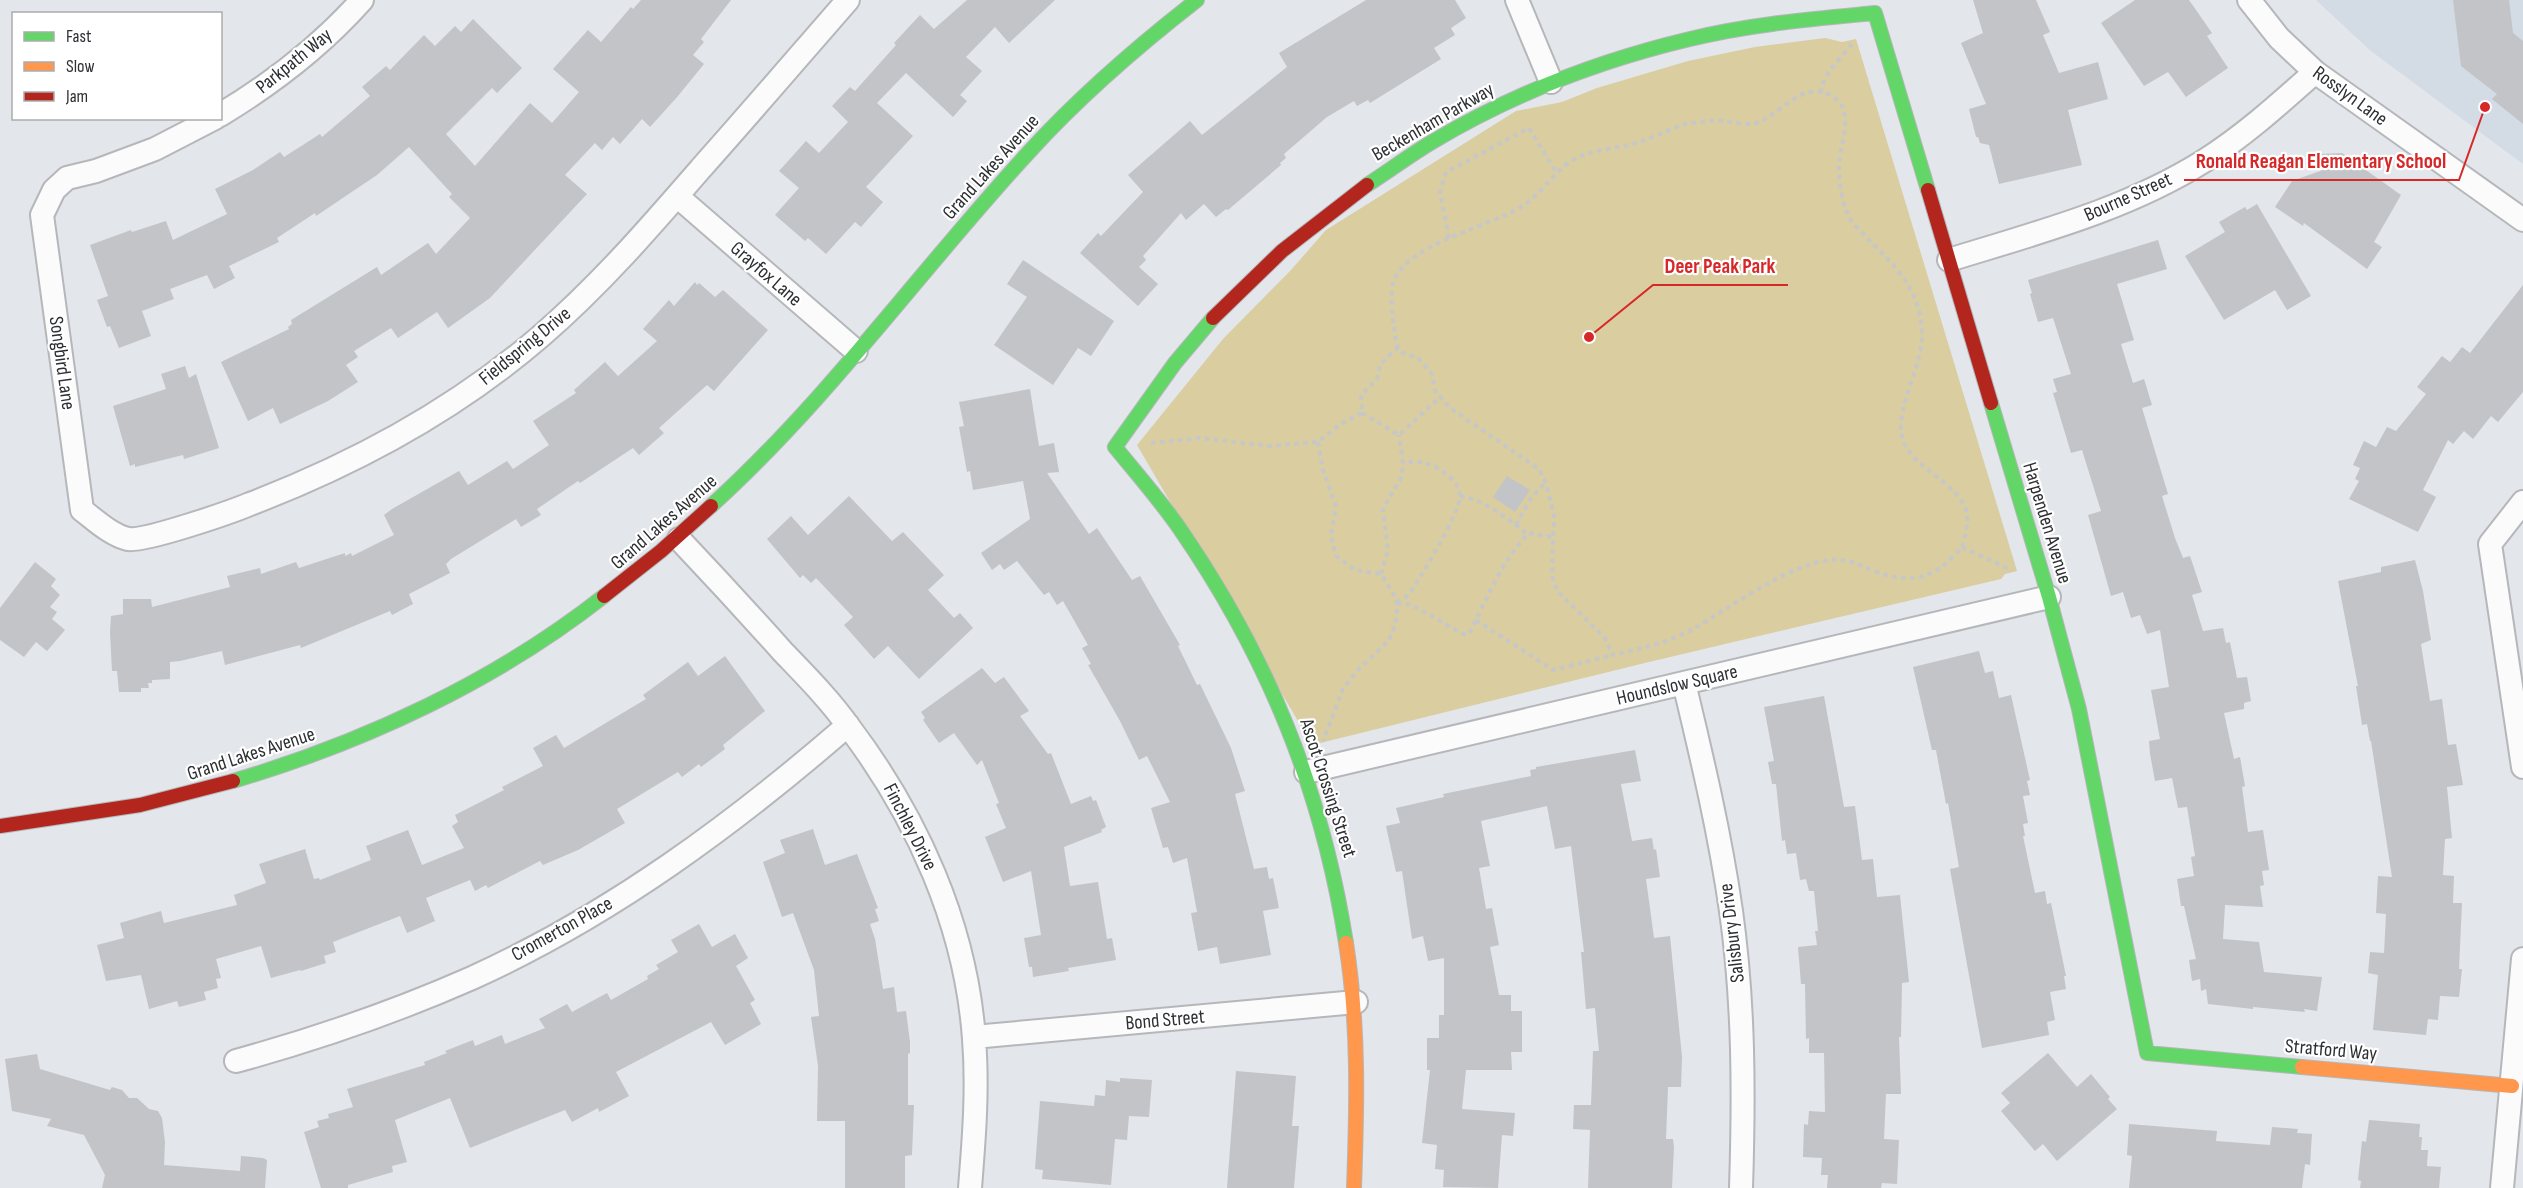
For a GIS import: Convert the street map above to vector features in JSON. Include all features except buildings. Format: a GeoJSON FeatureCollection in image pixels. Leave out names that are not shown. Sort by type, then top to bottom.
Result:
{"type":"FeatureCollection","features":[{"type":"Feature","properties":{"kind":"street","name":"Parkpath Way"},"geometry":{"type":"LineString","coordinates":[[222,114],[255,94],[305,56],[362,0]]}},
{"type":"Feature","properties":{"kind":"street","name":"Fieldspring Drive"},"geometry":{"type":"LineString","coordinates":[[104,527],[129,539],[170,530],[234,510],[358,458],[417,425],[473,389],[539,337],[597,284],[848,0]]}},
{"type":"Feature","properties":{"kind":"street","name":"Grand Lakes Avenue"},"geometry":{"type":"LineString","coordinates":[[0,826],[103,813],[184,796],[263,773],[341,746],[416,712],[483,677],[571,622],[679,539],[744,477],[1037,142],[1095,84],[1197,0]]}},
{"type":"Feature","properties":{"kind":"street"},"geometry":{"type":"LineString","coordinates":[[1517,0],[1551,82]]}},
{"type":"Feature","properties":{"kind":"street","name":"Rosslyn Lane"},"geometry":{"type":"LineString","coordinates":[[2249,0],[2278,38],[2315,72],[2523,219]]}},
{"type":"Feature","properties":{"kind":"street","name":"Beckenham Parkway"},"geometry":{"type":"LineString","coordinates":[[1115,447],[1162,380],[1214,318],[1259,271],[1320,218],[1372,179],[1442,135],[1499,105],[1551,82],[1612,60],[1690,38],[1770,22],[1875,13]]}},
{"type":"Feature","properties":{"kind":"street","name":"Harpenden Avenue"},"geometry":{"type":"LineString","coordinates":[[1875,13],[2049,597],[2079,709],[2147,1053]]}},
{"type":"Feature","properties":{"kind":"street","name":"Bourne Street"},"geometry":{"type":"LineString","coordinates":[[1949,260],[2094,214],[2150,191],[2204,161],[2254,126],[2315,72]]}},
{"type":"Feature","properties":{"kind":"street","name":"Songbird Lane"},"geometry":{"type":"LineString","coordinates":[[104,527],[82,510],[42,215],[54,190],[67,178],[96,171],[154,149],[211,120]]}},
{"type":"Feature","properties":{"kind":"street","name":"Grayfox Lane"},"geometry":{"type":"LineString","coordinates":[[677,196],[856,351]]}},
{"type":"Feature","properties":{"kind":"street","name":"Ascot Crossing Street"},"geometry":{"type":"LineString","coordinates":[[1115,447],[1181,531],[1218,588],[1267,678],[1310,771],[1346,925],[1356,1002],[1359,1135],[1354,1188]]}},
{"type":"Feature","properties":{"kind":"street"},"geometry":{"type":"LineString","coordinates":[[2523,502],[2490,544],[2523,767]]}},
{"type":"Feature","properties":{"kind":"street","name":"Finchley Drive"},"geometry":{"type":"LineString","coordinates":[[679,539],[849,725],[885,776],[915,830],[940,887],[958,946],[967,987],[974,1037],[976,1114],[970,1188]]}},
{"type":"Feature","properties":{"kind":"street","name":"Houndslow Square"},"geometry":{"type":"LineString","coordinates":[[1310,771],[2049,597]]}},
{"type":"Feature","properties":{"kind":"street","name":"Salisbury Drive"},"geometry":{"type":"LineString","coordinates":[[1684,683],[1715,818],[1731,912],[1741,1010],[1743,1108],[1741,1188]]}},
{"type":"Feature","properties":{"kind":"street","name":"Cromerton Place"},"geometry":{"type":"LineString","coordinates":[[236,1061],[293,1046],[384,1014],[473,977],[558,934],[641,885],[714,835],[783,782],[849,725]]}},
{"type":"Feature","properties":{"kind":"street"},"geometry":{"type":"LineString","coordinates":[[2502,1188],[2523,960]]}},
{"type":"Feature","properties":{"kind":"street","name":"Bond Street"},"geometry":{"type":"LineString","coordinates":[[974,1037],[1356,1002]]}},
{"type":"Feature","properties":{"kind":"street","name":"Stratford Way"},"geometry":{"type":"LineString","coordinates":[[2147,1053],[2512,1086]]}},
{"type":"Feature","properties":{"kind":"path"},"geometry":{"type":"LineString","coordinates":[[1821,93],[1821,86],[1828,75],[1875,13]]}},
{"type":"Feature","properties":{"kind":"path"},"geometry":{"type":"LineString","coordinates":[[1476,620],[1553,670],[1614,655],[1674,638],[1774,580],[1812,564],[1828,560],[1843,560],[1857,563],[1879,573],[1916,578],[1931,575],[1962,547],[1968,525],[1966,511],[1958,498],[1912,456],[1904,444],[1900,430],[1903,411],[1919,361],[1921,346],[1919,311],[1903,275],[1849,219],[1841,191],[1839,167],[1844,111],[1839,102],[1821,93],[1802,95],[1786,103],[1758,123],[1700,122],[1684,125],[1634,144],[1613,146],[1573,160],[1521,207],[1449,238],[1416,257],[1400,270],[1393,283],[1391,298],[1395,339],[1400,352],[1418,358],[1432,374],[1435,391],[1450,408],[1539,469],[1546,483],[1554,516],[1552,576],[1557,591],[1604,637],[1614,655]]}},
{"type":"Feature","properties":{"kind":"path"},"geometry":{"type":"LineString","coordinates":[[1449,238],[1440,192],[1446,172],[1529,128],[1557,174]]}},
{"type":"Feature","properties":{"kind":"path"},"geometry":{"type":"LineString","coordinates":[[1362,413],[1361,395],[1377,379],[1380,365],[1398,347]]}},
{"type":"Feature","properties":{"kind":"path"},"geometry":{"type":"LineString","coordinates":[[1399,435],[1440,397]]}},
{"type":"Feature","properties":{"kind":"path"},"geometry":{"type":"LineString","coordinates":[[1115,447],[1200,438],[1269,446],[1318,442],[1340,424],[1362,413]]}},
{"type":"Feature","properties":{"kind":"path"},"geometry":{"type":"LineString","coordinates":[[1362,413],[1399,435]]}},
{"type":"Feature","properties":{"kind":"path"},"geometry":{"type":"LineString","coordinates":[[1310,771],[1343,689],[1357,671],[1389,640],[1395,625],[1396,603],[1381,574],[1388,550],[1383,509],[1402,476],[1403,464],[1399,435]]}},
{"type":"Feature","properties":{"kind":"path"},"geometry":{"type":"LineString","coordinates":[[1318,442],[1323,470],[1336,506],[1331,536],[1336,556],[1355,570],[1381,574]]}},
{"type":"Feature","properties":{"kind":"path"},"geometry":{"type":"LineString","coordinates":[[1396,603],[1409,594],[1449,526],[1459,506],[1460,496],[1457,485],[1437,468],[1420,460],[1403,464]]}},
{"type":"Feature","properties":{"kind":"path"},"geometry":{"type":"LineString","coordinates":[[1516,525],[1531,498],[1546,483]]}},
{"type":"Feature","properties":{"kind":"path"},"geometry":{"type":"LineString","coordinates":[[1460,496],[1472,498],[1487,505],[1528,535]]}},
{"type":"Feature","properties":{"kind":"path"},"geometry":{"type":"LineString","coordinates":[[1396,603],[1412,605],[1463,634],[1469,634],[1504,568],[1529,533],[1553,537]]}},
{"type":"Feature","properties":{"kind":"path"},"geometry":{"type":"LineString","coordinates":[[1962,547],[2009,569],[2020,604]]}},
{"type":"Feature","properties":{"kind":"shaded area"},"geometry":{"type":"Polygon","coordinates":[[[2316,0],[2523,0],[2523,164],[2371,51],[2316,0]]]}},
{"type":"Feature","properties":{"kind":"shaded area"},"geometry":{"type":"Polygon","coordinates":[[[1825,38],[1842,42],[1856,39],[2017,571],[2005,574],[2001,579],[1312,745],[1137,445],[1223,339],[1291,270],[1326,230],[1516,111],[1562,102],[1597,88],[1688,61],[1755,47],[1825,38]]]}},
{"type":"Feature","properties":{"kind":"traffic: fast"},"geometry":{"type":"LineString","coordinates":[[711,506],[754,465],[835,378],[989,196],[1048,131],[1110,72],[1197,0]]}},
{"type":"Feature","properties":{"kind":"traffic: fast"},"geometry":{"type":"LineString","coordinates":[[1367,185],[1462,125],[1525,94],[1590,68],[1623,57],[1736,29],[1875,13],[1928,190]]}},
{"type":"Feature","properties":{"kind":"traffic: fast"},"geometry":{"type":"LineString","coordinates":[[1213,318],[1175,363],[1115,447],[1180,529],[1240,626],[1265,676],[1306,779],[1336,887],[1346,943]]}},
{"type":"Feature","properties":{"kind":"traffic: fast"},"geometry":{"type":"LineString","coordinates":[[1991,403],[2049,597],[2079,709],[2147,1053],[2302,1067]]}},
{"type":"Feature","properties":{"kind":"traffic: fast"},"geometry":{"type":"LineString","coordinates":[[233,781],[331,748],[428,706],[519,655],[604,596]]}},
{"type":"Feature","properties":{"kind":"traffic: slow"},"geometry":{"type":"LineString","coordinates":[[1346,943],[1355,1035],[1354,1188]]}},
{"type":"Feature","properties":{"kind":"traffic: slow"},"geometry":{"type":"LineString","coordinates":[[2302,1067],[2512,1086]]}},
{"type":"Feature","properties":{"kind":"traffic: jam"},"geometry":{"type":"LineString","coordinates":[[1213,318],[1282,251],[1367,185]]}},
{"type":"Feature","properties":{"kind":"traffic: jam"},"geometry":{"type":"LineString","coordinates":[[1928,190],[1991,403]]}},
{"type":"Feature","properties":{"kind":"traffic: jam"},"geometry":{"type":"LineString","coordinates":[[604,596],[661,551],[711,506]]}},
{"type":"Feature","properties":{"kind":"traffic: jam"},"geometry":{"type":"LineString","coordinates":[[0,826],[140,805],[233,781]]}},
{"type":"Feature","properties":{"kind":"place","name":"Ronald Reagan Elementary School"},"geometry":{"type":"Point","coordinates":[2485,107]}},
{"type":"Feature","properties":{"kind":"place","name":"Deer Peak Park"},"geometry":{"type":"Point","coordinates":[1589,337]}}]}
